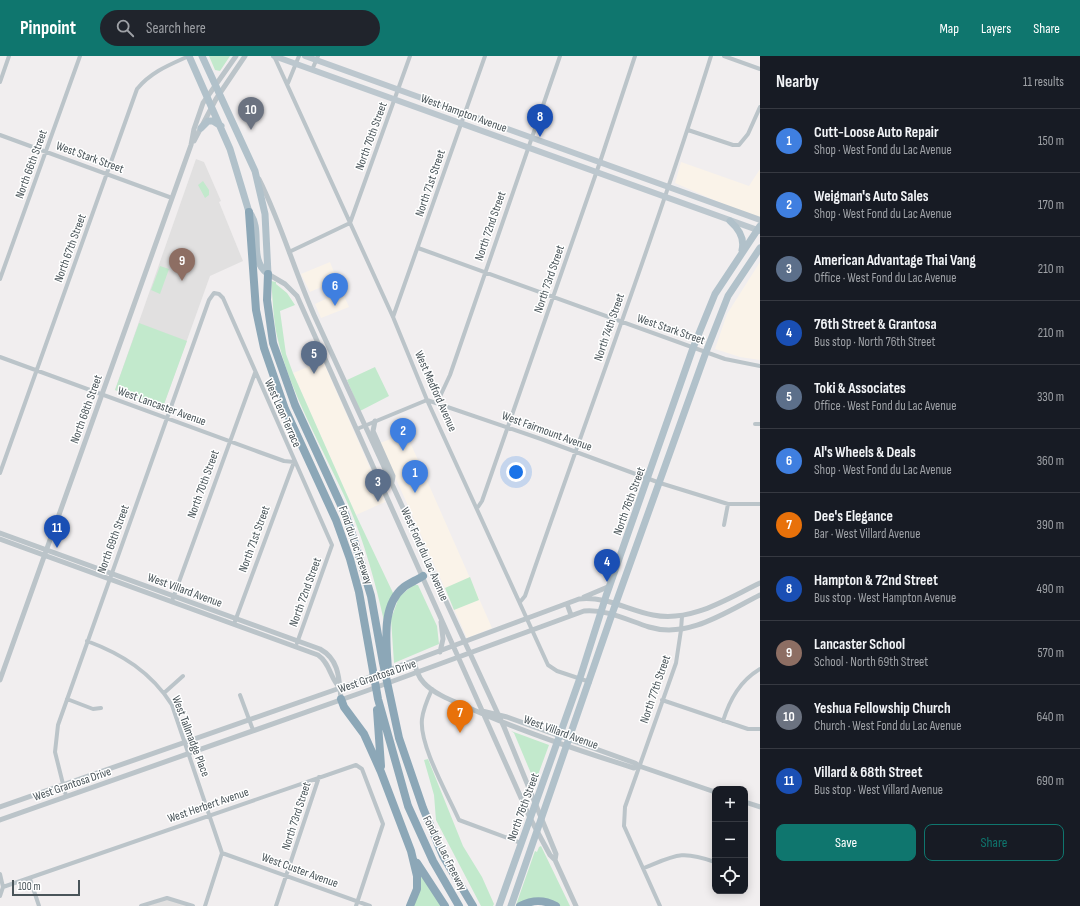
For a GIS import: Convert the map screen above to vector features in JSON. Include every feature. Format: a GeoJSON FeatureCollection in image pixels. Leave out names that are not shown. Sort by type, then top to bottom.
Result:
{"type":"FeatureCollection","features":[{"type":"Feature","properties":{"kind":"highway","name":"Fond du Lac Freeway"},"geometry":{"type":"LineString","coordinates":[[249,212],[256,310],[264,348],[286,409],[336,520],[350,558],[359,592],[378,699],[408,806],[433,861],[459,906]]}},
{"type":"Feature","properties":{"kind":"highway","name":"Fond du Lac Freeway"},"geometry":{"type":"LineString","coordinates":[[268,274],[267,300],[273,343],[295,405],[346,516],[360,559],[371,596],[389,694],[399,738],[422,808],[443,856],[473,906]]}},
{"type":"Feature","properties":{"kind":"highway"},"geometry":{"type":"LineString","coordinates":[[389,694],[387,635],[389,612],[402,589],[423,576]]}},
{"type":"Feature","properties":{"kind":"highway"},"geometry":{"type":"LineString","coordinates":[[342,699],[344,707],[364,734],[382,772],[411,851],[417,876],[417,889],[410,906]]}},
{"type":"Feature","properties":{"kind":"highway"},"geometry":{"type":"LineString","coordinates":[[378,699],[382,772]]}},
{"type":"Feature","properties":{"kind":"highway"},"geometry":{"type":"LineString","coordinates":[[411,851],[425,876],[445,906]]}},
{"type":"Feature","properties":{"kind":"highway"},"geometry":{"type":"LineString","coordinates":[[520,906],[537,900],[556,906]]}},
{"type":"Feature","properties":{"kind":"main road"},"geometry":{"type":"LineString","coordinates":[[189,56],[212,105],[236,166],[249,212],[255,225],[258,260],[262,269],[268,274]]}},
{"type":"Feature","properties":{"kind":"main road","name":"West Fond du Lac Avenue"},"geometry":{"type":"LineString","coordinates":[[202,56],[255,171],[265,214],[268,274]]}},
{"type":"Feature","properties":{"kind":"main road","name":"West Hampton Avenue"},"geometry":{"type":"LineString","coordinates":[[274,56],[597,172],[665,198],[730,221],[759,229]]}},
{"type":"Feature","properties":{"kind":"main road","name":"West Hampton Avenue"},"geometry":{"type":"LineString","coordinates":[[305,56],[317,58],[465,114],[760,220]]}},
{"type":"Feature","properties":{"kind":"main road"},"geometry":{"type":"LineString","coordinates":[[201,128],[208,121],[213,121],[221,127]]}},
{"type":"Feature","properties":{"kind":"main road"},"geometry":{"type":"LineString","coordinates":[[730,221],[739,230],[742,239],[743,246],[740,255]]}},
{"type":"Feature","properties":{"kind":"main road","name":"North 76th Street"},"geometry":{"type":"LineString","coordinates":[[499,906],[580,678],[605,600],[693,348],[715,294],[759,229]]}},
{"type":"Feature","properties":{"kind":"main road","name":"North 76th Street"},"geometry":{"type":"LineString","coordinates":[[512,906],[590,682],[612,614],[706,352],[728,296],[760,248]]}},
{"type":"Feature","properties":{"kind":"street"},"geometry":{"type":"LineString","coordinates":[[0,82],[9,56]]}},
{"type":"Feature","properties":{"kind":"street","name":"North 66th Street"},"geometry":{"type":"LineString","coordinates":[[0,279],[80,56]]}},
{"type":"Feature","properties":{"kind":"street","name":"North 67th Street"},"geometry":{"type":"LineString","coordinates":[[0,474],[137,89],[146,78],[157,70],[189,56]]}},
{"type":"Feature","properties":{"kind":"street","name":"North 68th Street"},"geometry":{"type":"LineString","coordinates":[[0,680],[191,145],[202,106],[236,56]]}},
{"type":"Feature","properties":{"kind":"street","name":"North 68th Street"},"geometry":{"type":"LineString","coordinates":[[191,145],[212,105],[245,56]]}},
{"type":"Feature","properties":{"kind":"street","name":"West Medford Avenue"},"geometry":{"type":"LineString","coordinates":[[274,56],[288,83],[393,317],[427,400],[478,507],[527,618],[531,631],[548,665],[557,671],[590,682]]}},
{"type":"Feature","properties":{"kind":"street"},"geometry":{"type":"LineString","coordinates":[[288,83],[299,56]]}},
{"type":"Feature","properties":{"kind":"street","name":"North 70th Street"},"geometry":{"type":"LineString","coordinates":[[350,223],[410,56]]}},
{"type":"Feature","properties":{"kind":"street","name":"North 71st Street"},"geometry":{"type":"LineString","coordinates":[[393,317],[485,56]]}},
{"type":"Feature","properties":{"kind":"street","name":"North 72nd Street"},"geometry":{"type":"LineString","coordinates":[[437,403],[450,375],[560,56]]}},
{"type":"Feature","properties":{"kind":"street","name":"North 73rd Street"},"geometry":{"type":"LineString","coordinates":[[478,507],[482,501],[509,428],[597,172],[635,56]]}},
{"type":"Feature","properties":{"kind":"street","name":"North 74th Street"},"geometry":{"type":"LineString","coordinates":[[520,602],[525,596],[669,187],[711,56]]}},
{"type":"Feature","properties":{"kind":"street"},"geometry":{"type":"LineString","coordinates":[[724,56],[760,69]]}},
{"type":"Feature","properties":{"kind":"street"},"geometry":{"type":"LineString","coordinates":[[312,70],[317,58]]}},
{"type":"Feature","properties":{"kind":"street"},"geometry":{"type":"LineString","coordinates":[[688,130],[733,145],[739,145],[748,134],[760,107]]}},
{"type":"Feature","properties":{"kind":"street","name":"West Stark Street"},"geometry":{"type":"LineString","coordinates":[[0,135],[172,198]]}},
{"type":"Feature","properties":{"kind":"street","name":"West Fond du Lac Avenue"},"geometry":{"type":"LineString","coordinates":[[255,171],[278,219],[312,311],[498,714],[542,818],[556,854],[555,860]]}},
{"type":"Feature","properties":{"kind":"street"},"geometry":{"type":"LineString","coordinates":[[289,252],[350,223]]}},
{"type":"Feature","properties":{"kind":"street","name":"West Stark Street"},"geometry":{"type":"LineString","coordinates":[[418,248],[693,348],[740,363],[760,366]]}},
{"type":"Feature","properties":{"kind":"street","name":"West Fond du Lac Avenue"},"geometry":{"type":"LineString","coordinates":[[268,274],[285,284],[297,296],[530,818],[550,855],[555,860],[576,906]]}},
{"type":"Feature","properties":{"kind":"street","name":"West Leon Terrace"},"geometry":{"type":"LineString","coordinates":[[214,293],[219,294],[223,298],[294,462],[332,545]]}},
{"type":"Feature","properties":{"kind":"street","name":"North 69th Street"},"geometry":{"type":"LineString","coordinates":[[66,796],[62,785],[55,752],[58,725],[209,300],[214,293]]}},
{"type":"Feature","properties":{"kind":"street","name":"West Lancaster Avenue"},"geometry":{"type":"LineString","coordinates":[[0,357],[284,461],[294,462]]}},
{"type":"Feature","properties":{"kind":"street","name":"North 70th Street"},"geometry":{"type":"LineString","coordinates":[[173,598],[255,373]]}},
{"type":"Feature","properties":{"kind":"street"},"geometry":{"type":"LineString","coordinates":[[357,429],[427,400]]}},
{"type":"Feature","properties":{"kind":"street","name":"West Fairmount Avenue"},"geometry":{"type":"LineString","coordinates":[[427,400],[660,483],[728,504],[760,504]]}},
{"type":"Feature","properties":{"kind":"street"},"geometry":{"type":"LineString","coordinates":[[375,421],[373,431],[393,476],[392,483]]}},
{"type":"Feature","properties":{"kind":"street"},"geometry":{"type":"LineString","coordinates":[[755,424],[760,424]]}},
{"type":"Feature","properties":{"kind":"street","name":"North 71st Street"},"geometry":{"type":"LineString","coordinates":[[235,621],[294,462]]}},
{"type":"Feature","properties":{"kind":"street"},"geometry":{"type":"LineString","coordinates":[[724,525],[728,504]]}},
{"type":"Feature","properties":{"kind":"street","name":"West Villard Avenue"},"geometry":{"type":"LineString","coordinates":[[0,533],[45,552],[297,644],[320,649],[329,656],[341,681],[340,688],[342,699]]}},
{"type":"Feature","properties":{"kind":"street","name":"West Villard Avenue"},"geometry":{"type":"LineString","coordinates":[[0,539],[45,552]]}},
{"type":"Feature","properties":{"kind":"street","name":"North 72nd Street"},"geometry":{"type":"LineString","coordinates":[[297,644],[332,545]]}},
{"type":"Feature","properties":{"kind":"street"},"geometry":{"type":"LineString","coordinates":[[423,576],[430,566]]}},
{"type":"Feature","properties":{"kind":"street","name":"West Grantosa Drive"},"geometry":{"type":"LineString","coordinates":[[0,807],[340,688],[465,643],[579,599],[594,598],[605,600],[653,615],[667,617],[682,616],[710,607],[760,583]]}},
{"type":"Feature","properties":{"kind":"street"},"geometry":{"type":"LineString","coordinates":[[579,599],[610,586]]}},
{"type":"Feature","properties":{"kind":"street","name":"West Grantosa Drive"},"geometry":{"type":"LineString","coordinates":[[0,820],[366,691],[584,611],[602,611],[650,627],[667,630],[681,630],[704,623],[760,595]]}},
{"type":"Feature","properties":{"kind":"street"},"geometry":{"type":"LineString","coordinates":[[567,604],[571,615]]}},
{"type":"Feature","properties":{"kind":"street"},"geometry":{"type":"LineString","coordinates":[[438,609],[443,639],[440,652]]}},
{"type":"Feature","properties":{"kind":"street","name":"North 77th Street"},"geometry":{"type":"LineString","coordinates":[[639,766],[676,664],[682,616]]}},
{"type":"Feature","properties":{"kind":"street","name":"West Tallmadge Place"},"geometry":{"type":"LineString","coordinates":[[87,641],[107,648],[130,661],[147,674],[164,693],[172,705],[222,853]]}},
{"type":"Feature","properties":{"kind":"street","name":"West Villard Avenue"},"geometry":{"type":"LineString","coordinates":[[414,661],[417,672],[424,684],[477,711],[501,721],[558,739],[634,768],[639,766],[712,791]]}},
{"type":"Feature","properties":{"kind":"street"},"geometry":{"type":"LineString","coordinates":[[723,721],[728,706],[737,689],[746,678],[760,669]]}},
{"type":"Feature","properties":{"kind":"street"},"geometry":{"type":"LineString","coordinates":[[164,693],[183,676]]}},
{"type":"Feature","properties":{"kind":"street"},"geometry":{"type":"LineString","coordinates":[[432,689],[424,712],[422,724],[433,764],[459,820],[521,843]]}},
{"type":"Feature","properties":{"kind":"street"},"geometry":{"type":"LineString","coordinates":[[240,695],[253,730]]}},
{"type":"Feature","properties":{"kind":"street"},"geometry":{"type":"LineString","coordinates":[[67,699],[93,709],[101,708]]}},
{"type":"Feature","properties":{"kind":"street"},"geometry":{"type":"LineString","coordinates":[[662,700],[748,729],[760,729]]}},
{"type":"Feature","properties":{"kind":"street","name":"West Villard Avenue"},"geometry":{"type":"LineString","coordinates":[[484,714],[498,714],[558,739]]}},
{"type":"Feature","properties":{"kind":"street","name":"West Herbert Avenue"},"geometry":{"type":"LineString","coordinates":[[3,887],[30,879],[209,814],[319,777],[359,766],[362,768],[382,824],[356,904]]}},
{"type":"Feature","properties":{"kind":"street"},"geometry":{"type":"LineString","coordinates":[[639,766],[625,808],[624,826],[660,906]]}},
{"type":"Feature","properties":{"kind":"street","name":"North 73rd Street"},"geometry":{"type":"LineString","coordinates":[[276,906],[319,777]]}},
{"type":"Feature","properties":{"kind":"street"},"geometry":{"type":"LineString","coordinates":[[748,803],[760,807]]}},
{"type":"Feature","properties":{"kind":"street"},"geometry":{"type":"LineString","coordinates":[[205,906],[222,853]]}},
{"type":"Feature","properties":{"kind":"street","name":"West Custer Avenue"},"geometry":{"type":"LineString","coordinates":[[222,853],[287,876],[356,904],[370,906]]}},
{"type":"Feature","properties":{"kind":"street"},"geometry":{"type":"LineString","coordinates":[[644,868],[679,854],[698,856],[712,861]]}},
{"type":"Feature","properties":{"kind":"street"},"geometry":{"type":"LineString","coordinates":[[0,874],[3,887],[0,896]]}},
{"type":"Feature","properties":{"kind":"street"},"geometry":{"type":"LineString","coordinates":[[30,879],[39,906]]}},
{"type":"Feature","properties":{"kind":"street"},"geometry":{"type":"LineString","coordinates":[[141,906],[167,898],[193,906]]}},
{"type":"Feature","properties":{"kind":"shaded area"},"geometry":{"type":"Polygon","coordinates":[[[196,159],[204,162],[221,201],[219,202],[243,261],[210,276],[163,407],[115,390],[196,159]]]}},
{"type":"Feature","properties":{"kind":"shaded area"},"geometry":{"type":"Polygon","coordinates":[[[681,162],[749,186],[760,169],[760,220],[675,183],[681,162]]]}},
{"type":"Feature","properties":{"kind":"shaded area"},"geometry":{"type":"Polygon","coordinates":[[[330,262],[337,280],[310,292],[301,274],[330,262]]]}},
{"type":"Feature","properties":{"kind":"shaded area"},"geometry":{"type":"Polygon","coordinates":[[[760,262],[760,360],[740,357],[715,349],[727,314],[760,262]]]}},
{"type":"Feature","properties":{"kind":"shaded area"},"geometry":{"type":"Polygon","coordinates":[[[342,291],[349,307],[321,318],[315,304],[342,291]]]}},
{"type":"Feature","properties":{"kind":"shaded area"},"geometry":{"type":"Polygon","coordinates":[[[323,361],[385,502],[356,515],[293,373],[323,361]]]}},
{"type":"Feature","properties":{"kind":"shaded area"},"geometry":{"type":"Polygon","coordinates":[[[406,433],[492,628],[467,638],[380,443],[406,433]]]}},
{"type":"Feature","properties":{"kind":"shaded area"},"geometry":{"type":"Polygon","coordinates":[[[167,898],[193,906],[141,906],[167,898]]]}},
{"type":"Feature","properties":{"kind":"green space"},"geometry":{"type":"Polygon","coordinates":[[[209,56],[230,56],[220,71],[215,70],[209,56]]]}},
{"type":"Feature","properties":{"kind":"green space"},"geometry":{"type":"Polygon","coordinates":[[[203,181],[209,190],[209,195],[205,198],[198,185],[203,181]]]}},
{"type":"Feature","properties":{"kind":"green space"},"geometry":{"type":"Polygon","coordinates":[[[160,266],[169,269],[160,294],[151,290],[160,266]]]}},
{"type":"Feature","properties":{"kind":"green space"},"geometry":{"type":"Polygon","coordinates":[[[271,281],[276,282],[276,284],[287,293],[295,305],[280,311],[286,354],[356,515],[394,595],[384,621],[369,561],[354,518],[308,422],[283,358],[277,336],[271,281]]]}},
{"type":"Feature","properties":{"kind":"green space"},"geometry":{"type":"Polygon","coordinates":[[[139,323],[187,341],[163,407],[115,390],[139,323]]]}},
{"type":"Feature","properties":{"kind":"green space"},"geometry":{"type":"Polygon","coordinates":[[[375,367],[389,396],[360,411],[347,380],[375,367]]]}},
{"type":"Feature","properties":{"kind":"green space"},"geometry":{"type":"Polygon","coordinates":[[[470,577],[479,600],[454,610],[445,588],[470,577]]]}},
{"type":"Feature","properties":{"kind":"green space"},"geometry":{"type":"Polygon","coordinates":[[[413,585],[418,585],[437,626],[439,644],[394,663],[391,619],[399,597],[413,585]]]}},
{"type":"Feature","properties":{"kind":"green space"},"geometry":{"type":"Polygon","coordinates":[[[511,731],[549,745],[535,783],[514,733],[511,731]]]}},
{"type":"Feature","properties":{"kind":"green space"},"geometry":{"type":"Polygon","coordinates":[[[428,759],[463,846],[482,877],[494,904],[493,906],[481,906],[436,820],[434,795],[424,760],[428,759]]]}},
{"type":"Feature","properties":{"kind":"green space"},"geometry":{"type":"Polygon","coordinates":[[[541,846],[570,906],[558,906],[554,903],[516,905],[535,851],[537,852],[541,846]]]}},
{"type":"Feature","properties":{"kind":"green space"},"geometry":{"type":"Polygon","coordinates":[[[420,873],[444,906],[413,906],[420,873]]]}},
{"type":"Feature","properties":{"kind":"place","name":"Yeshua Fellowship Church"},"geometry":{"type":"Point","coordinates":[251,130]}},
{"type":"Feature","properties":{"kind":"place","name":"Hampton & 72nd Street"},"geometry":{"type":"Point","coordinates":[540,137]}},
{"type":"Feature","properties":{"kind":"place","name":"Lancaster School"},"geometry":{"type":"Point","coordinates":[182,281]}},
{"type":"Feature","properties":{"kind":"place","name":"Al's Wheels & Deals"},"geometry":{"type":"Point","coordinates":[335,306]}},
{"type":"Feature","properties":{"kind":"place","name":"Toki & Associates"},"geometry":{"type":"Point","coordinates":[314,374]}},
{"type":"Feature","properties":{"kind":"place","name":"Weigman's Auto Sales"},"geometry":{"type":"Point","coordinates":[403,451]}},
{"type":"Feature","properties":{"kind":"place","name":"Cutt-Loose Auto Repair"},"geometry":{"type":"Point","coordinates":[415,493]}},
{"type":"Feature","properties":{"kind":"place","name":"American Advantage Thai Vang"},"geometry":{"type":"Point","coordinates":[378,502]}},
{"type":"Feature","properties":{"kind":"place","name":"Villard & 68th Street"},"geometry":{"type":"Point","coordinates":[57,548]}},
{"type":"Feature","properties":{"kind":"place","name":"76th Street & Grantosa"},"geometry":{"type":"Point","coordinates":[607,582]}},
{"type":"Feature","properties":{"kind":"place","name":"Dee's Elegance"},"geometry":{"type":"Point","coordinates":[460,733]}}]}
